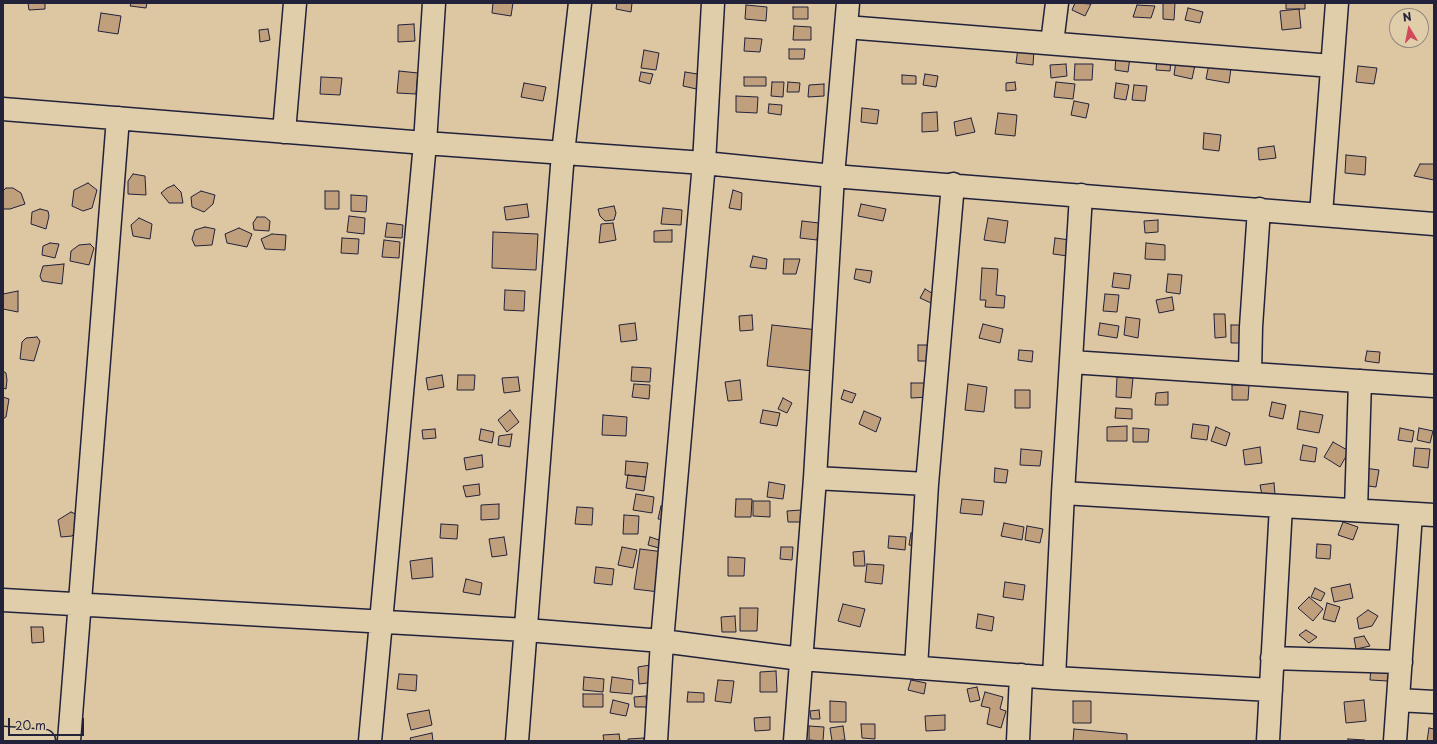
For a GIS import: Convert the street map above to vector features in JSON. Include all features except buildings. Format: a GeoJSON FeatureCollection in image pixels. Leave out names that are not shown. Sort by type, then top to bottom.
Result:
{"type":"FeatureCollection","features":[{"type":"Feature","properties":{"kind":"street"},"geometry":{"type":"LineString","coordinates":[[284,132],[295,3]]}},
{"type":"Feature","properties":{"kind":"street"},"geometry":{"type":"LineString","coordinates":[[370,741],[425,143],[434,3]]}},
{"type":"Feature","properties":{"kind":"street"},"geometry":{"type":"LineString","coordinates":[[517,741],[563,153],[580,3]]}},
{"type":"Feature","properties":{"kind":"street"},"geometry":{"type":"LineString","coordinates":[[656,741],[662,641],[704,163],[713,3]]}},
{"type":"Feature","properties":{"kind":"street"},"geometry":{"type":"LineString","coordinates":[[795,741],[815,478],[833,176],[848,3]]}},
{"type":"Feature","properties":{"kind":"street"},"geometry":{"type":"LineString","coordinates":[[1052,43],[1057,3]]}},
{"type":"Feature","properties":{"kind":"street"},"geometry":{"type":"LineString","coordinates":[[1321,214],[1337,3]]}},
{"type":"Feature","properties":{"kind":"street"},"geometry":{"type":"LineString","coordinates":[[846,27],[1332,66]]}},
{"type":"Feature","properties":{"kind":"street"},"geometry":{"type":"LineString","coordinates":[[3,109],[425,143],[704,163],[833,176],[953,184],[1434,224]]}},
{"type":"Feature","properties":{"kind":"street"},"geometry":{"type":"LineString","coordinates":[[69,741],[118,118]]}},
{"type":"Feature","properties":{"kind":"street"},"geometry":{"type":"LineString","coordinates":[[916,668],[927,484],[953,184]]}},
{"type":"Feature","properties":{"kind":"street"},"geometry":{"type":"LineString","coordinates":[[1054,678],[1063,493],[1081,195]]}},
{"type":"Feature","properties":{"kind":"street"},"geometry":{"type":"LineString","coordinates":[[1250,373],[1251,327],[1259,209]]}},
{"type":"Feature","properties":{"kind":"street"},"geometry":{"type":"LineString","coordinates":[[1071,362],[1434,386]]}},
{"type":"Feature","properties":{"kind":"street"},"geometry":{"type":"LineString","coordinates":[[1356,510],[1360,381]]}},
{"type":"Feature","properties":{"kind":"street"},"geometry":{"type":"LineString","coordinates":[[815,478],[927,484]]}},
{"type":"Feature","properties":{"kind":"street"},"geometry":{"type":"LineString","coordinates":[[1063,493],[1434,515]]}},
{"type":"Feature","properties":{"kind":"street"},"geometry":{"type":"LineString","coordinates":[[1268,741],[1281,506]]}},
{"type":"Feature","properties":{"kind":"street"},"geometry":{"type":"LineString","coordinates":[[1395,741],[1411,514]]}},
{"type":"Feature","properties":{"kind":"street"},"geometry":{"type":"LineString","coordinates":[[3,600],[526,630],[662,641],[801,658],[916,668],[1054,678],[1271,690]]}},
{"type":"Feature","properties":{"kind":"street"},"geometry":{"type":"LineString","coordinates":[[1272,658],[1401,662]]}},
{"type":"Feature","properties":{"kind":"street"},"geometry":{"type":"LineString","coordinates":[[1018,741],[1021,675]]}},
{"type":"Feature","properties":{"kind":"street"},"geometry":{"type":"LineString","coordinates":[[1398,700],[1434,702]]}},
{"type":"Feature","properties":{"kind":"street"},"geometry":{"type":"LineString","coordinates":[[3,738],[44,741]]}}]}
